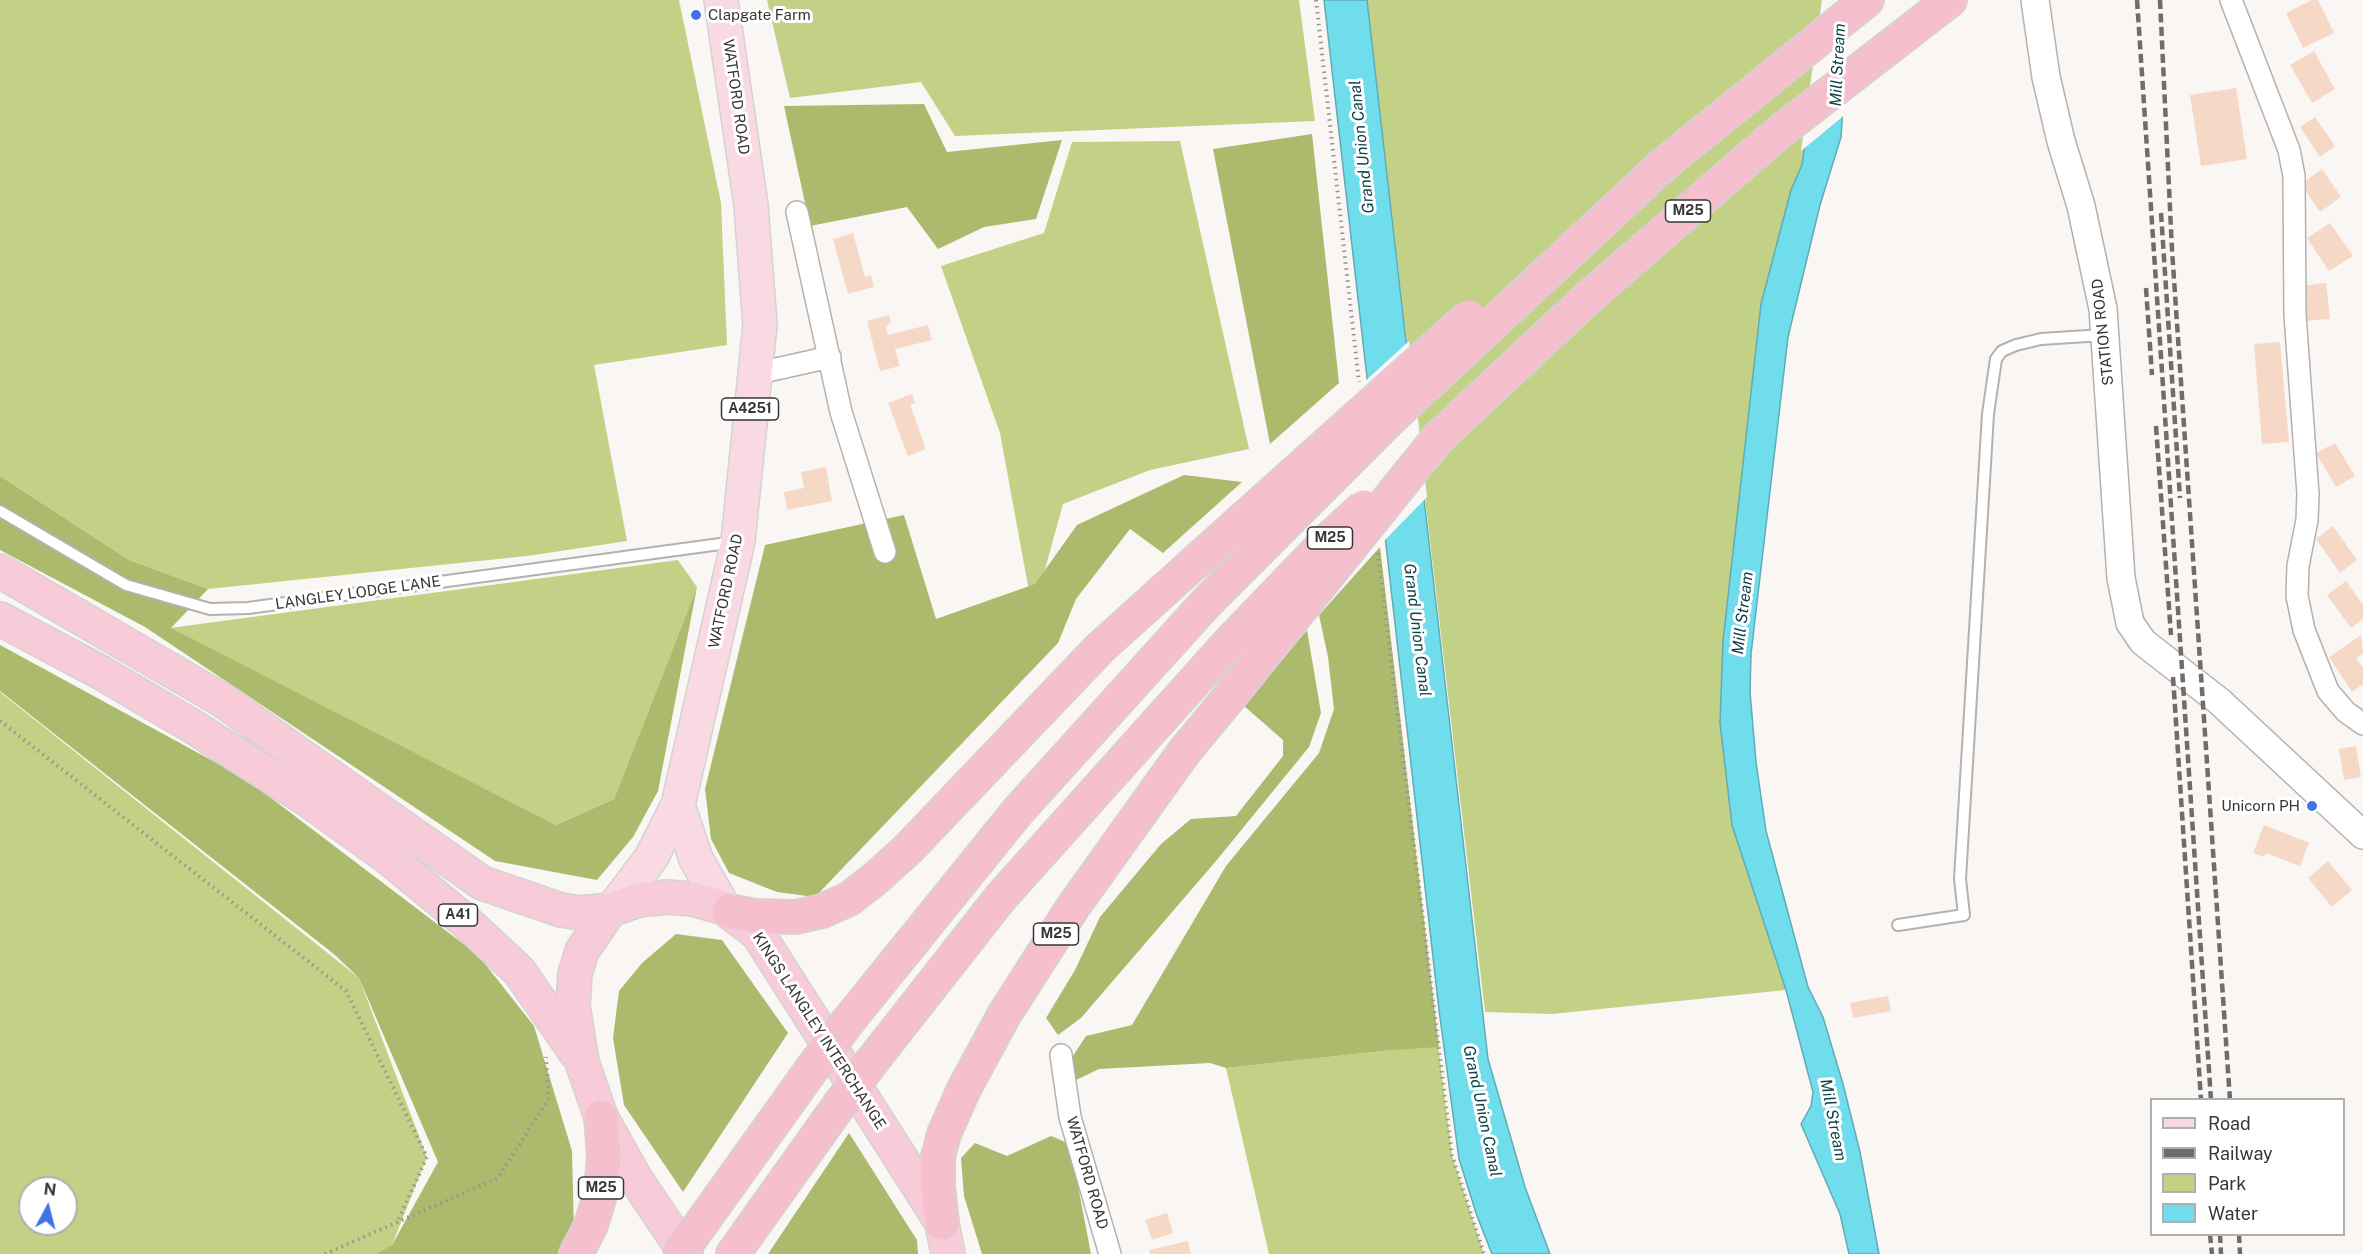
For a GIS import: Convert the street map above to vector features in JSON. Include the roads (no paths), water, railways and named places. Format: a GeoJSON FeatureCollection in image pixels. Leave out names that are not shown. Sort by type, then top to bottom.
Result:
{"type":"FeatureCollection","features":[{"type":"Feature","properties":{"kind":"highway","name":"M25"},"geometry":{"type":"LineString","coordinates":[[726,909],[755,916],[796,916],[822,911],[849,899],[908,849],[1100,648],[1540,254],[1664,164],[1867,0]]}},
{"type":"Feature","properties":{"kind":"highway","name":"M25"},"geometry":{"type":"LineString","coordinates":[[733,1254],[873,1060],[1001,897],[1228,644],[1328,540],[1590,296],[1777,134],[1950,0]]}},
{"type":"Feature","properties":{"kind":"highway","name":"M25"},"geometry":{"type":"LineString","coordinates":[[679,1254],[849,1020],[1018,811],[1207,602],[1389,420],[1664,164]]}},
{"type":"Feature","properties":{"kind":"highway","name":"M25"},"geometry":{"type":"LineString","coordinates":[[947,1245],[938,1186],[938,1157],[944,1134],[964,1089],[1004,1015],[1073,907],[1184,752],[1438,438]]}},
{"type":"Feature","properties":{"kind":"highway","name":"A41"},"geometry":{"type":"LineString","coordinates":[[0,571],[222,700],[482,883],[561,910],[581,913],[612,909]]}},
{"type":"Feature","properties":{"kind":"highway","name":"A41"},"geometry":{"type":"LineString","coordinates":[[0,619],[100,672],[192,726],[305,798],[390,859],[464,920],[519,971],[582,1062]]}},
{"type":"Feature","properties":{"kind":"highway","name":"KINGS LANGLEY INTERCHANGE"},"geometry":{"type":"LineString","coordinates":[[612,909],[639,900],[667,897],[693,899],[726,909],[758,934],[947,1245]]}},
{"type":"Feature","properties":{"kind":"highway"},"geometry":{"type":"LineString","coordinates":[[612,909],[582,951],[575,975],[574,1014],[582,1062],[601,1117],[635,1178],[686,1254]]}},
{"type":"Feature","properties":{"kind":"highway","name":"M25"},"geometry":{"type":"LineString","coordinates":[[576,1254],[591,1225],[601,1192],[604,1156],[601,1117]]}},
{"type":"Feature","properties":{"kind":"main road","name":"WATFORD ROAD"},"geometry":{"type":"LineString","coordinates":[[612,909],[651,858],[678,804],[738,541],[759,325],[751,205],[721,0]]}},
{"type":"Feature","properties":{"kind":"main road"},"geometry":{"type":"LineString","coordinates":[[678,804],[696,859],[726,909]]}},
{"type":"Feature","properties":{"kind":"street","name":"STATION ROAD"},"geometry":{"type":"LineString","coordinates":[[2035,0],[2046,78],[2096,264],[2107,334],[2125,607],[2130,623],[2143,642],[2219,701],[2363,835]]}},
{"type":"Feature","properties":{"kind":"street"},"geometry":{"type":"LineString","coordinates":[[2231,0],[2289,150],[2294,176],[2295,315],[2308,494],[2307,520],[2298,566],[2297,596],[2304,630],[2328,691],[2346,712],[2363,724]]}},
{"type":"Feature","properties":{"kind":"street"},"geometry":{"type":"LineString","coordinates":[[798,212],[841,412],[885,552]]}},
{"type":"Feature","properties":{"kind":"street"},"geometry":{"type":"LineString","coordinates":[[754,374],[830,357]]}},
{"type":"Feature","properties":{"kind":"street","name":"WATFORD ROAD"},"geometry":{"type":"LineString","coordinates":[[1061,1055],[1070,1117],[1110,1254]]}},
{"type":"Feature","properties":{"kind":"lane"},"geometry":{"type":"LineString","coordinates":[[1898,925],[1964,915],[1960,879],[1988,414],[1996,359],[2002,351],[2032,341],[2107,334]]}},
{"type":"Feature","properties":{"kind":"lane","name":"LANGLEY LODGE LANE"},"geometry":{"type":"LineString","coordinates":[[0,511],[126,585],[210,609],[248,608],[738,541]]}},
{"type":"Feature","properties":{"kind":"water","name":"Grand Union Canal"},"geometry":{"type":"Polygon","coordinates":[[[1324,0],[1367,0],[1488,1059],[1525,1187],[1550,1254],[1492,1254],[1459,1159],[1439,1010],[1324,0]]]}},
{"type":"Feature","properties":{"kind":"water","name":"Mill Stream"},"geometry":{"type":"Polygon","coordinates":[[[1825,0],[1850,0],[1841,137],[1820,205],[1788,337],[1751,654],[1750,692],[1756,762],[1766,831],[1808,987],[1823,1017],[1843,1084],[1860,1152],[1879,1254],[1849,1254],[1840,1214],[1801,1124],[1811,1106],[1813,1092],[1786,990],[1732,825],[1720,723],[1723,641],[1761,304],[1791,190],[1802,165],[1825,0]]]}},
{"type":"Feature","properties":{"kind":"railway"},"geometry":{"type":"LineString","coordinates":[[2137,0],[2211,1098]]}},
{"type":"Feature","properties":{"kind":"railway"},"geometry":{"type":"LineString","coordinates":[[2160,0],[2172,250],[2230,1098]]}},
{"type":"Feature","properties":{"kind":"railway"},"geometry":{"type":"LineString","coordinates":[[2161,213],[2180,498]]}},
{"type":"Feature","properties":{"kind":"railway"},"geometry":{"type":"LineString","coordinates":[[2146,288],[2152,375]]}},
{"type":"Feature","properties":{"kind":"railway"},"geometry":{"type":"LineString","coordinates":[[2156,426],[2171,635]]}},
{"type":"Feature","properties":{"kind":"railway"},"geometry":{"type":"LineString","coordinates":[[2173,677],[2201,1098]]}},
{"type":"Feature","properties":{"kind":"railway"},"geometry":{"type":"LineString","coordinates":[[2210,1236],[2212,1254]]}},
{"type":"Feature","properties":{"kind":"railway"},"geometry":{"type":"LineString","coordinates":[[2220,1236],[2221,1254]]}},
{"type":"Feature","properties":{"kind":"railway"},"geometry":{"type":"LineString","coordinates":[[2239,1236],[2240,1254]]}},
{"type":"Feature","properties":{"kind":"place","name":"Clapgate Farm"},"geometry":{"type":"Point","coordinates":[696,15]}},
{"type":"Feature","properties":{"kind":"place","name":"Unicorn PH"},"geometry":{"type":"Point","coordinates":[2312,806]}}]}
